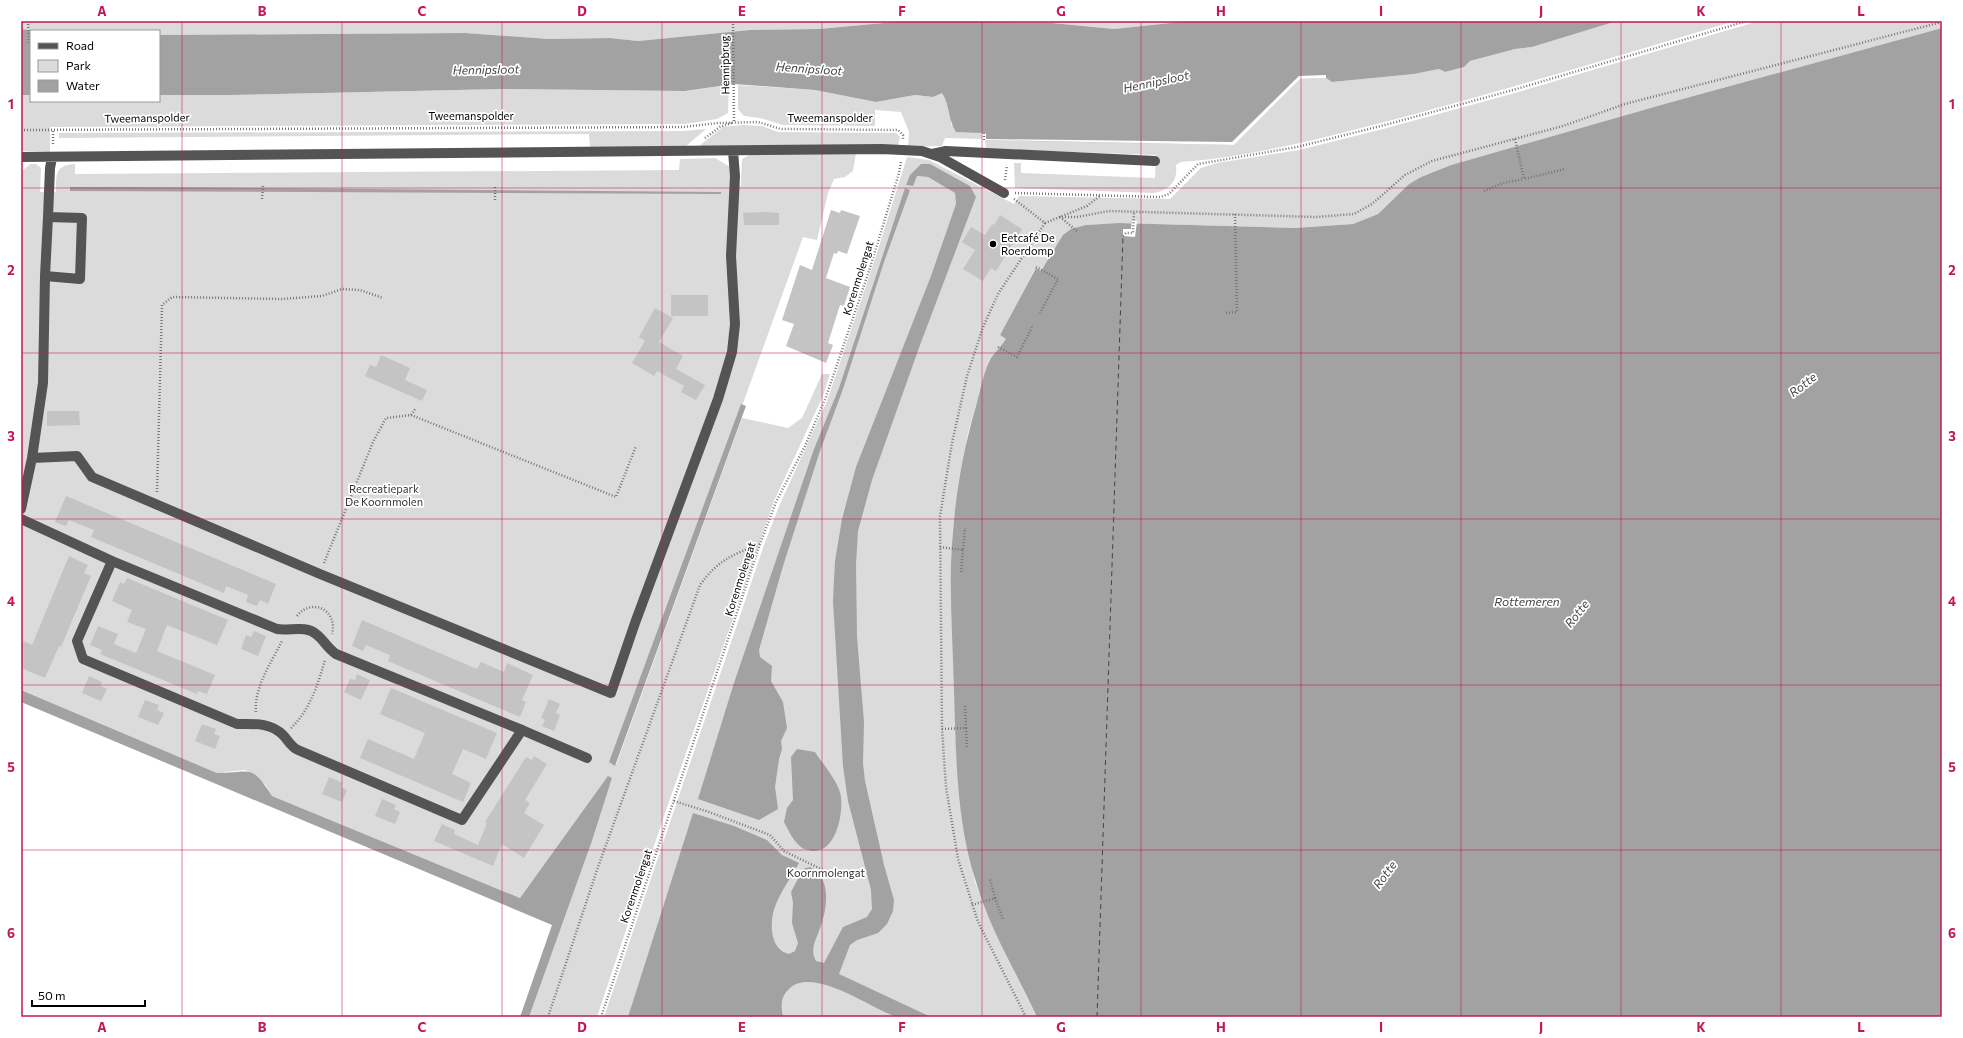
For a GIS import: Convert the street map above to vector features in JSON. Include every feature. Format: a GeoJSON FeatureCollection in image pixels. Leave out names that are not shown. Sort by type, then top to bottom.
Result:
{"type":"FeatureCollection","features":[{"type":"Feature","properties":{"kind":"street"},"geometry":{"type":"LineString","coordinates":[[21,157],[52,158],[875,149],[922,151],[932,154],[1004,193]]}},
{"type":"Feature","properties":{"kind":"street"},"geometry":{"type":"LineString","coordinates":[[32,458],[77,456],[92,477],[320,574],[611,693],[635,623],[718,400],[732,352],[735,324],[731,256],[735,176],[733,151]]}},
{"type":"Feature","properties":{"kind":"street"},"geometry":{"type":"LineString","coordinates":[[932,154],[946,151],[1155,161]]}},
{"type":"Feature","properties":{"kind":"street"},"geometry":{"type":"LineString","coordinates":[[21,509],[32,458],[43,383],[45,276],[50,168],[52,158]]}},
{"type":"Feature","properties":{"kind":"street"},"geometry":{"type":"LineString","coordinates":[[45,276],[80,279],[82,218],[48,217]]}},
{"type":"Feature","properties":{"kind":"street"},"geometry":{"type":"LineString","coordinates":[[21,519],[112,561],[277,629],[306,629],[312,631],[318,635],[328,649],[336,654],[522,730],[586,758]]}},
{"type":"Feature","properties":{"kind":"street"},"geometry":{"type":"LineString","coordinates":[[112,561],[77,641],[83,659],[237,724],[258,724],[270,726],[283,735],[294,748],[298,750],[462,820],[522,730]]}},
{"type":"Feature","properties":{"kind":"path"},"geometry":{"type":"LineString","coordinates":[[28,21],[29,43]]}},
{"type":"Feature","properties":{"kind":"path","name":"Hennipbrug"},"geometry":{"type":"LineString","coordinates":[[733,21],[734,122]]}},
{"type":"Feature","properties":{"kind":"path"},"geometry":{"type":"LineString","coordinates":[[1004,193],[1160,197],[1169,194],[1198,164],[1297,147],[1380,126],[1513,90],[1747,21]]}},
{"type":"Feature","properties":{"kind":"path"},"geometry":{"type":"LineString","coordinates":[[1059,217],[1077,217],[1109,211],[1317,217],[1354,214],[1372,204],[1405,175],[1432,161],[1563,126],[1625,104],[1942,22]]}},
{"type":"Feature","properties":{"kind":"path"},"geometry":{"type":"LineString","coordinates":[[688,152],[720,127],[734,122]]}},
{"type":"Feature","properties":{"kind":"path","name":"Tweemanspolder"},"geometry":{"type":"LineString","coordinates":[[21,130],[683,127],[734,122],[758,122],[781,129],[898,130],[903,135],[902,150]]}},
{"type":"Feature","properties":{"kind":"path"},"geometry":{"type":"LineString","coordinates":[[984,133],[985,143]]}},
{"type":"Feature","properties":{"kind":"path"},"geometry":{"type":"LineString","coordinates":[[1515,139],[1524,179]]}},
{"type":"Feature","properties":{"kind":"path","name":"Korenmolengat"},"geometry":{"type":"LineString","coordinates":[[600,1017],[760,544],[776,502],[805,446],[831,383],[899,173],[902,150]]}},
{"type":"Feature","properties":{"kind":"path"},"geometry":{"type":"LineString","coordinates":[[1484,191],[1502,183],[1524,179],[1565,168]]}},
{"type":"Feature","properties":{"kind":"path"},"geometry":{"type":"LineString","coordinates":[[262,199],[263,186]]}},
{"type":"Feature","properties":{"kind":"path"},"geometry":{"type":"LineString","coordinates":[[495,187],[495,200]]}},
{"type":"Feature","properties":{"kind":"path"},"geometry":{"type":"LineString","coordinates":[[1004,193],[1045,222]]}},
{"type":"Feature","properties":{"kind":"path"},"geometry":{"type":"LineString","coordinates":[[1026,1017],[978,922],[958,859],[946,788],[942,729],[940,516],[952,443],[967,376],[983,327],[998,294],[1045,222],[1087,206],[1101,195]]}},
{"type":"Feature","properties":{"kind":"path"},"geometry":{"type":"LineString","coordinates":[[1123,236],[1126,233],[1133,234],[1134,212]]}},
{"type":"Feature","properties":{"kind":"path"},"geometry":{"type":"LineString","coordinates":[[1226,313],[1237,312],[1235,214]]}},
{"type":"Feature","properties":{"kind":"path"},"geometry":{"type":"LineString","coordinates":[[1059,217],[1077,231]]}},
{"type":"Feature","properties":{"kind":"path"},"geometry":{"type":"LineString","coordinates":[[1036,267],[1058,279],[1040,313]]}},
{"type":"Feature","properties":{"kind":"path"},"geometry":{"type":"LineString","coordinates":[[157,504],[162,305],[172,297],[241,300],[282,299],[322,296],[342,289],[360,290],[383,298]]}},
{"type":"Feature","properties":{"kind":"path"},"geometry":{"type":"LineString","coordinates":[[998,346],[1017,357],[1033,325]]}},
{"type":"Feature","properties":{"kind":"path"},"geometry":{"type":"LineString","coordinates":[[411,415],[416,408]]}},
{"type":"Feature","properties":{"kind":"path"},"geometry":{"type":"LineString","coordinates":[[320,574],[373,442],[386,418],[411,415],[616,497],[636,446]]}},
{"type":"Feature","properties":{"kind":"path"},"geometry":{"type":"LineString","coordinates":[[961,572],[965,528]]}},
{"type":"Feature","properties":{"kind":"path"},"geometry":{"type":"LineString","coordinates":[[548,1017],[598,867],[700,585],[712,569],[730,556],[760,544]]}},
{"type":"Feature","properties":{"kind":"path"},"geometry":{"type":"LineString","coordinates":[[940,547],[962,550]]}},
{"type":"Feature","properties":{"kind":"path"},"geometry":{"type":"LineString","coordinates":[[258,724],[256,705],[259,687],[288,630],[297,616],[305,608],[315,606],[321,608],[330,616],[333,628],[319,682],[309,705],[294,725],[283,735]]}},
{"type":"Feature","properties":{"kind":"path"},"geometry":{"type":"LineString","coordinates":[[966,705],[967,748]]}},
{"type":"Feature","properties":{"kind":"path"},"geometry":{"type":"LineString","coordinates":[[942,729],[966,728]]}},
{"type":"Feature","properties":{"kind":"path"},"geometry":{"type":"LineString","coordinates":[[674,801],[709,812],[770,835],[784,851],[823,870]]}},
{"type":"Feature","properties":{"kind":"path"},"geometry":{"type":"LineString","coordinates":[[990,879],[1003,919]]}},
{"type":"Feature","properties":{"kind":"path"},"geometry":{"type":"LineString","coordinates":[[972,905],[995,898]]}},
{"type":"Feature","properties":{"kind":"green space"},"geometry":{"type":"Polygon","coordinates":[[[21,21],[905,21],[819,29],[750,30],[638,41],[610,38],[549,39],[465,33],[160,35],[160,30],[21,29],[21,21]]]}},
{"type":"Feature","properties":{"kind":"green space"},"geometry":{"type":"Polygon","coordinates":[[[905,21],[1189,21],[1114,29],[1052,23],[905,21]]]}},
{"type":"Feature","properties":{"kind":"green space"},"geometry":{"type":"Polygon","coordinates":[[[1617,21],[1735,21],[1495,92],[1357,129],[1240,155],[1181,162],[1176,165],[1176,176],[1174,181],[1164,190],[1154,193],[1015,188],[1014,163],[1021,163],[1021,173],[1155,178],[1156,155],[986,149],[985,140],[1234,145],[1300,79],[1326,78],[1332,82],[1414,74],[1439,69],[1445,72],[1464,67],[1470,61],[1515,49],[1532,47],[1617,21]]]}},
{"type":"Feature","properties":{"kind":"green space","name":"Koornmolengat"},"geometry":{"type":"Polygon","coordinates":[[[1759,21],[1942,21],[1942,28],[1668,103],[1451,165],[1421,177],[1409,184],[1378,214],[1353,224],[1295,228],[1118,223],[1086,225],[1043,267],[1041,272],[1035,269],[1000,335],[1006,339],[999,351],[989,361],[968,433],[953,525],[951,564],[956,745],[963,821],[975,882],[1005,953],[1037,1017],[604,1017],[764,545],[780,504],[827,401],[875,259],[907,157],[929,160],[1014,204],[1019,196],[1170,199],[1201,168],[1217,163],[1299,150],[1515,93],[1759,21]],[[930,165],[917,176],[928,177],[955,193],[956,204],[974,204],[930,165]]]}},
{"type":"Feature","properties":{"kind":"green space"},"geometry":{"type":"Polygon","coordinates":[[[729,85],[728,113],[717,119],[685,124],[50,127],[50,152],[21,151],[21,95],[30,95],[30,102],[160,102],[160,95],[229,95],[502,89],[685,91],[729,85]]]}},
{"type":"Feature","properties":{"kind":"green space"},"geometry":{"type":"Polygon","coordinates":[[[738,85],[815,90],[876,102],[915,95],[933,97],[942,92],[951,113],[951,125],[982,133],[982,139],[945,138],[942,146],[908,147],[909,132],[901,112],[875,110],[875,126],[783,125],[760,118],[744,116],[738,109],[738,85]]]}},
{"type":"Feature","properties":{"kind":"green space"},"geometry":{"type":"Polygon","coordinates":[[[743,125],[762,126],[778,132],[896,133],[900,137],[898,146],[699,146],[723,127],[743,125]]]}},
{"type":"Feature","properties":{"kind":"green space"},"geometry":{"type":"Polygon","coordinates":[[[706,129],[685,147],[590,147],[589,134],[59,138],[59,133],[684,131],[706,129]]]}},
{"type":"Feature","properties":{"kind":"green space","name":"Recreatiepark De Koornmolen"},"geometry":{"type":"Polygon","coordinates":[[[856,153],[853,171],[845,177],[834,179],[828,193],[817,240],[803,237],[613,764],[616,765],[742,418],[788,428],[802,418],[822,374],[830,374],[823,396],[774,501],[663,819],[597,1017],[529,1017],[592,841],[612,778],[608,777],[520,898],[272,796],[265,784],[245,770],[217,773],[21,690],[21,172],[30,164],[36,164],[41,168],[40,192],[56,192],[56,181],[60,169],[64,166],[75,164],[75,174],[679,170],[680,159],[715,158],[730,167],[730,186],[741,186],[742,159],[751,154],[856,153]],[[70,187],[70,191],[366,190],[70,187]]]}},
{"type":"Feature","properties":{"kind":"water","name":"Hennipsloot"},"geometry":{"type":"Polygon","coordinates":[[[905,21],[1052,23],[1114,29],[1189,21],[1617,21],[1532,47],[1515,49],[1470,61],[1464,67],[1445,72],[1439,69],[1414,74],[1332,82],[1326,78],[1300,79],[1234,145],[982,140],[982,133],[956,132],[942,93],[933,97],[915,95],[876,102],[815,90],[734,84],[685,91],[502,89],[229,95],[160,95],[160,35],[465,33],[549,39],[610,38],[638,41],[750,30],[819,29],[905,21]]]}},
{"type":"Feature","properties":{"kind":"water","name":"Rottemeren"},"geometry":{"type":"Polygon","coordinates":[[[1942,28],[1942,1017],[1037,1017],[988,917],[969,859],[964,835],[958,787],[951,611],[951,563],[956,503],[962,464],[985,372],[990,359],[1006,339],[1000,335],[1036,268],[1041,271],[1063,235],[1071,229],[1086,225],[1118,223],[1295,228],[1353,224],[1378,214],[1409,184],[1421,177],[1451,165],[1668,103],[1942,28]]]}},
{"type":"Feature","properties":{"kind":"water"},"geometry":{"type":"Polygon","coordinates":[[[21,29],[30,30],[30,95],[21,95],[21,29]]]}},
{"type":"Feature","properties":{"kind":"water"},"geometry":{"type":"Polygon","coordinates":[[[921,164],[930,164],[970,186],[976,197],[920,345],[872,480],[858,531],[856,564],[857,637],[864,722],[863,763],[865,781],[884,865],[894,900],[893,911],[887,924],[878,933],[857,940],[850,945],[839,974],[931,1017],[907,1018],[894,1016],[841,990],[812,982],[799,983],[786,992],[782,1002],[783,1017],[628,1017],[693,813],[734,826],[767,840],[782,855],[799,863],[778,899],[772,918],[772,934],[774,941],[782,951],[789,954],[795,951],[798,943],[792,923],[793,903],[791,892],[803,869],[810,867],[817,872],[825,887],[826,905],[813,950],[816,961],[824,963],[843,927],[867,917],[872,909],[871,890],[848,801],[843,766],[833,601],[835,561],[842,519],[856,467],[931,276],[956,204],[955,193],[928,177],[917,176],[913,186],[906,185],[910,175],[921,164]]]}},
{"type":"Feature","properties":{"kind":"water"},"geometry":{"type":"Polygon","coordinates":[[[70,187],[721,192],[721,194],[70,191],[70,187]]]}},
{"type":"Feature","properties":{"kind":"water"},"geometry":{"type":"Polygon","coordinates":[[[905,188],[910,190],[884,262],[843,389],[820,451],[783,566],[759,650],[760,657],[772,666],[771,681],[783,702],[787,728],[781,741],[782,749],[775,787],[778,809],[759,820],[698,799],[734,683],[814,449],[839,388],[905,188]]]}},
{"type":"Feature","properties":{"kind":"water"},"geometry":{"type":"Polygon","coordinates":[[[741,404],[746,406],[615,766],[609,762],[741,404]]]}},
{"type":"Feature","properties":{"kind":"water"},"geometry":{"type":"Polygon","coordinates":[[[21,690],[217,773],[249,772],[254,774],[259,778],[272,796],[520,898],[608,776],[612,778],[592,841],[529,1017],[520,1017],[552,925],[21,702],[21,690]]]}},
{"type":"Feature","properties":{"kind":"water"},"geometry":{"type":"Polygon","coordinates":[[[797,749],[815,752],[838,786],[840,792],[841,813],[839,822],[832,839],[827,846],[821,850],[813,851],[802,848],[798,845],[784,822],[787,808],[793,800],[791,757],[797,749]]]}},
{"type":"Feature","properties":{"kind":"pier"},"geometry":{"type":"Polygon","coordinates":[[[1326,75],[1326,78],[1300,79],[1234,145],[985,140],[985,142],[982,142],[982,133],[986,133],[986,139],[1232,142],[1299,76],[1326,75]]]}},
{"type":"Feature","properties":{"kind":"pier"},"geometry":{"type":"Polygon","coordinates":[[[1132,221],[1137,221],[1135,237],[1123,236],[1123,229],[1131,229],[1132,221]]]}},
{"type":"Feature","properties":{"kind":"building"},"geometry":{"type":"Polygon","coordinates":[[[831,210],[840,213],[841,210],[860,216],[847,254],[838,251],[837,254],[834,253],[826,278],[850,287],[844,306],[840,305],[828,343],[833,345],[826,363],[786,346],[794,324],[782,320],[800,265],[812,270],[831,210]]]}},
{"type":"Feature","properties":{"kind":"building"},"geometry":{"type":"Polygon","coordinates":[[[743,213],[779,213],[779,225],[744,225],[743,213]]]}},
{"type":"Feature","properties":{"kind":"building"},"geometry":{"type":"Polygon","coordinates":[[[1000,215],[1022,229],[996,271],[991,268],[983,281],[963,269],[975,250],[962,242],[971,227],[985,235],[1000,215]]]}},
{"type":"Feature","properties":{"kind":"building"},"geometry":{"type":"Polygon","coordinates":[[[671,295],[708,295],[708,316],[671,316],[671,295]]]}},
{"type":"Feature","properties":{"kind":"building"},"geometry":{"type":"Polygon","coordinates":[[[655,308],[673,318],[659,342],[683,356],[676,369],[705,385],[696,400],[681,392],[684,386],[657,371],[654,376],[632,363],[645,341],[639,337],[655,308]]]}},
{"type":"Feature","properties":{"kind":"building"},"geometry":{"type":"Polygon","coordinates":[[[381,355],[410,368],[405,380],[427,390],[422,401],[365,376],[370,365],[376,367],[381,355]]]}},
{"type":"Feature","properties":{"kind":"building"},"geometry":{"type":"Polygon","coordinates":[[[47,411],[79,411],[80,425],[47,426],[47,411]]]}},
{"type":"Feature","properties":{"kind":"building"},"geometry":{"type":"Polygon","coordinates":[[[66,496],[276,584],[268,604],[260,600],[257,606],[246,602],[248,595],[226,586],[224,593],[91,537],[94,530],[69,520],[66,526],[55,522],[66,496]]]}},
{"type":"Feature","properties":{"kind":"building"},"geometry":{"type":"Polygon","coordinates":[[[69,556],[88,565],[84,573],[91,576],[61,647],[59,646],[45,678],[21,668],[21,640],[32,645],[69,556]]]}},
{"type":"Feature","properties":{"kind":"building"},"geometry":{"type":"Polygon","coordinates":[[[127,578],[228,620],[217,645],[167,625],[157,651],[215,675],[207,694],[198,691],[197,694],[100,654],[102,650],[90,645],[98,626],[118,634],[114,644],[136,653],[146,629],[127,622],[132,610],[112,601],[120,582],[124,584],[127,578]]]}},
{"type":"Feature","properties":{"kind":"building"},"geometry":{"type":"Polygon","coordinates":[[[362,620],[477,669],[481,662],[504,672],[507,663],[533,675],[522,700],[526,702],[520,717],[388,661],[390,655],[366,645],[363,651],[352,646],[362,620]]]}},
{"type":"Feature","properties":{"kind":"building"},"geometry":{"type":"Polygon","coordinates":[[[254,631],[266,636],[258,656],[241,649],[246,635],[251,637],[254,631]]]}},
{"type":"Feature","properties":{"kind":"building"},"geometry":{"type":"Polygon","coordinates":[[[357,674],[370,680],[361,700],[344,692],[350,679],[355,680],[357,674]]]}},
{"type":"Feature","properties":{"kind":"building"},"geometry":{"type":"Polygon","coordinates":[[[89,676],[102,682],[101,686],[107,689],[101,701],[82,693],[89,676]]]}},
{"type":"Feature","properties":{"kind":"building"},"geometry":{"type":"Polygon","coordinates":[[[391,688],[497,733],[486,759],[463,749],[452,774],[471,783],[463,802],[360,758],[368,739],[414,759],[425,733],[380,714],[391,688]]]}},
{"type":"Feature","properties":{"kind":"building"},"geometry":{"type":"Polygon","coordinates":[[[549,699],[560,704],[556,713],[560,715],[554,731],[542,726],[545,720],[541,718],[549,699]]]}},
{"type":"Feature","properties":{"kind":"building"},"geometry":{"type":"Polygon","coordinates":[[[145,700],[159,705],[157,710],[164,713],[158,725],[138,717],[145,700]]]}},
{"type":"Feature","properties":{"kind":"building"},"geometry":{"type":"Polygon","coordinates":[[[202,724],[216,729],[214,734],[220,736],[215,749],[195,741],[202,724]]]}},
{"type":"Feature","properties":{"kind":"building"},"geometry":{"type":"Polygon","coordinates":[[[534,756],[547,764],[525,800],[530,803],[524,813],[544,825],[524,858],[502,844],[493,866],[434,841],[442,824],[455,830],[454,834],[478,845],[487,823],[485,822],[526,757],[532,760],[534,756]]]}},
{"type":"Feature","properties":{"kind":"building"},"geometry":{"type":"Polygon","coordinates":[[[329,777],[343,783],[341,787],[347,790],[342,802],[322,794],[329,777]]]}},
{"type":"Feature","properties":{"kind":"building"},"geometry":{"type":"Polygon","coordinates":[[[382,799],[396,805],[394,809],[400,812],[395,824],[375,816],[382,799]]]}},
{"type":"Feature","properties":{"kind":"ferry route"},"geometry":{"type":"LineString","coordinates":[[1097,1017],[1123,236]]}},
{"type":"Feature","properties":{"kind":"place","name":"Eetcafé De Roerdomp"},"geometry":{"type":"Point","coordinates":[993,244]}},
{"type":"Feature","properties":{"kind":"water label","name":"Rotte"},"geometry":{"type":"Point","coordinates":[1803,385]}},
{"type":"Feature","properties":{"kind":"water label","name":"Rotte"},"geometry":{"type":"Point","coordinates":[1577,614]}},
{"type":"Feature","properties":{"kind":"water label","name":"Rotte"},"geometry":{"type":"Point","coordinates":[1385,875]}}]}
